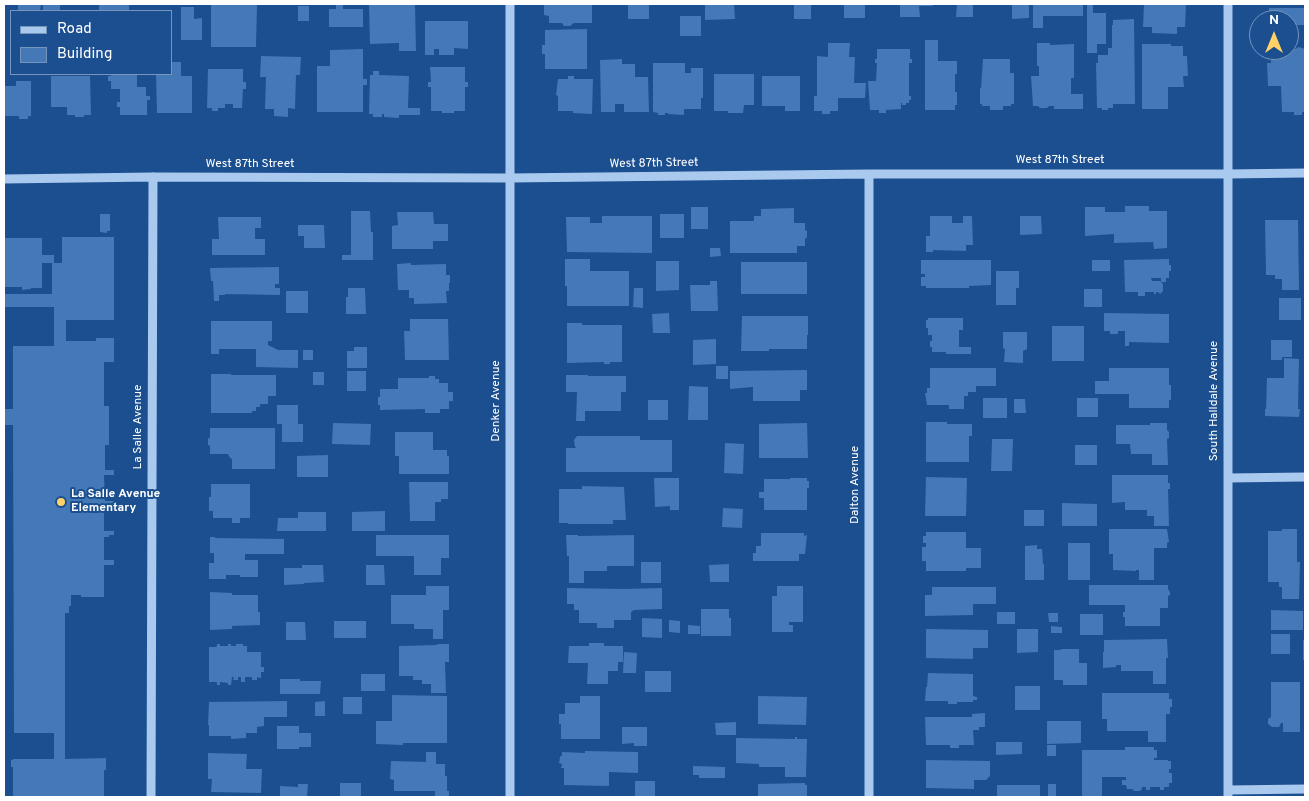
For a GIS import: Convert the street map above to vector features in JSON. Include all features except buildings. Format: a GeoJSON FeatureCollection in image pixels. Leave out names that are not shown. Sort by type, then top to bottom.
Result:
{"type":"FeatureCollection","features":[{"type":"Feature","properties":{"kind":"street","name":"Denker Avenue"},"geometry":{"type":"LineString","coordinates":[[510,4],[510,797]]}},
{"type":"Feature","properties":{"kind":"street","name":"South Halldale Avenue"},"geometry":{"type":"LineString","coordinates":[[1228,4],[1228,794]]}},
{"type":"Feature","properties":{"kind":"street","name":"West 87th Street"},"geometry":{"type":"LineString","coordinates":[[4,179],[1305,173]]}},
{"type":"Feature","properties":{"kind":"street","name":"Dalton Avenue"},"geometry":{"type":"LineString","coordinates":[[869,174],[869,797]]}},
{"type":"Feature","properties":{"kind":"street","name":"La Salle Avenue"},"geometry":{"type":"LineString","coordinates":[[151,797],[152,177]]}},
{"type":"Feature","properties":{"kind":"street"},"geometry":{"type":"LineString","coordinates":[[1228,478],[1305,477]]}},
{"type":"Feature","properties":{"kind":"street"},"geometry":{"type":"LineString","coordinates":[[1228,794],[1305,789]]}},
{"type":"Feature","properties":{"kind":"place","name":"La Salle Avenue Elementary"},"geometry":{"type":"Point","coordinates":[61,502]}}]}
